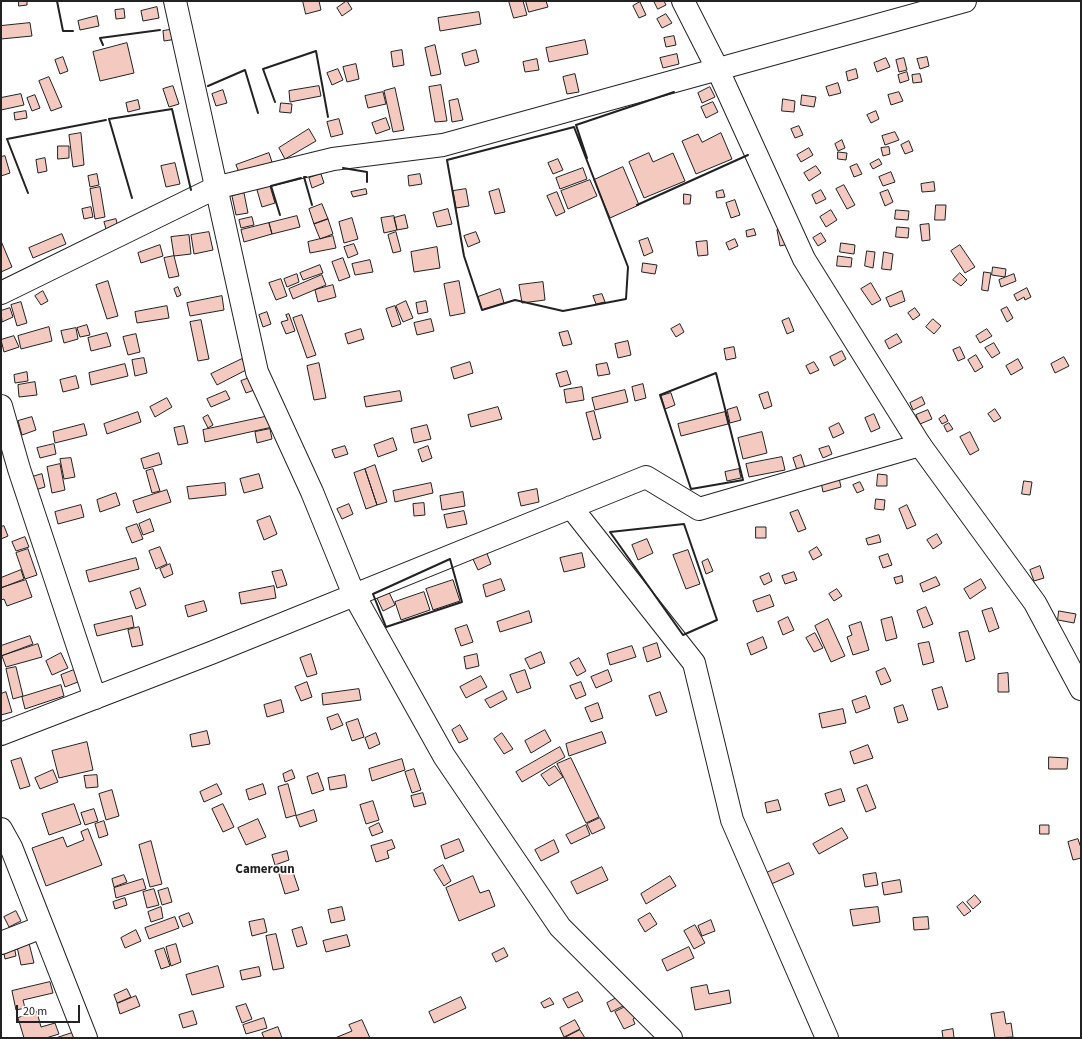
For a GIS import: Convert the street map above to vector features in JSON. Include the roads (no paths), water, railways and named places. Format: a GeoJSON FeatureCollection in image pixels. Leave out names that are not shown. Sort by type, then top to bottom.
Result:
{"type":"FeatureCollection","features":[{"type":"Feature","properties":{"kind":"street"},"geometry":{"type":"LineString","coordinates":[[175,1],[215,188],[257,372],[312,492],[354,594],[444,756],[560,928],[671,1038]]}},
{"type":"Feature","properties":{"kind":"street"},"geometry":{"type":"LineString","coordinates":[[682,1],[716,68],[804,259],[920,445],[1034,603],[1081,688]]}},
{"type":"Feature","properties":{"kind":"street"},"geometry":{"type":"LineString","coordinates":[[1,293],[215,188],[333,159],[443,145],[716,68],[965,1]]}},
{"type":"Feature","properties":{"kind":"street"},"geometry":{"type":"LineString","coordinates":[[1,406],[19,469],[96,698]]}},
{"type":"Feature","properties":{"kind":"street"},"geometry":{"type":"LineString","coordinates":[[1,734],[211,653],[646,477],[699,510],[920,445]]}},
{"type":"Feature","properties":{"kind":"street"},"geometry":{"type":"LineString","coordinates":[[571,507],[694,662],[732,820],[827,1037]]}},
{"type":"Feature","properties":{"kind":"street"},"geometry":{"type":"LineString","coordinates":[[1,828],[11,847],[86,1038]]}},
{"type":"Feature","properties":{"kind":"street"},"geometry":{"type":"LineString","coordinates":[[1,943],[42,928]]}},
{"type":"Feature","properties":{"kind":"district","name":"Cameroun"},"geometry":{"type":"Point","coordinates":[265,870]}}]}
